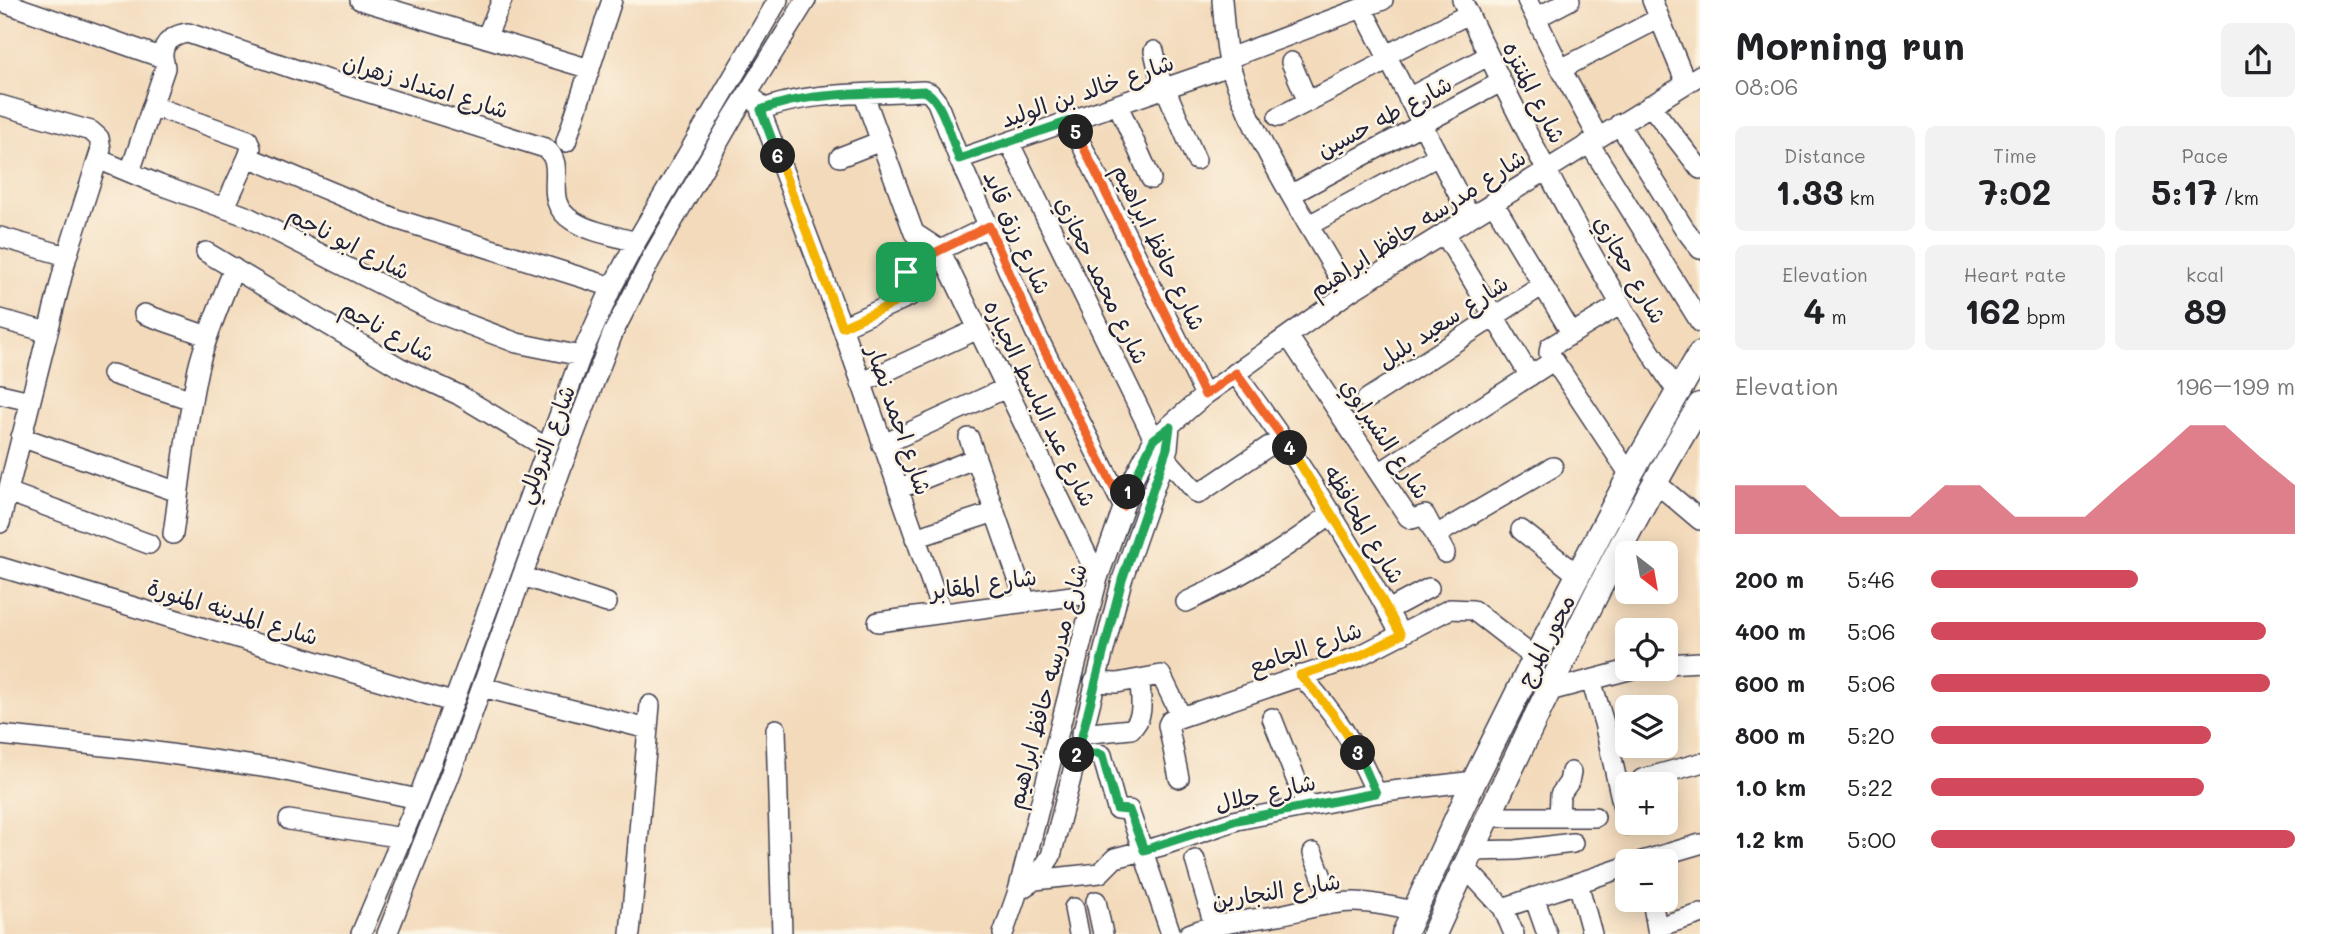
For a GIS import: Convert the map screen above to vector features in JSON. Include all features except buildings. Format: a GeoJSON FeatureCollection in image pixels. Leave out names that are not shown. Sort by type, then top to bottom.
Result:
{"type":"FeatureCollection","features":[{"type":"Feature","properties":{"kind":"main road","name":"محور المرج"},"geometry":{"type":"LineString","coordinates":[[1404,934],[1535,658],[1630,475],[1700,354]]}},
{"type":"Feature","properties":{"kind":"main road","name":"محور المرج"},"geometry":{"type":"LineString","coordinates":[[1433,934],[1589,608],[1700,405]]}},
{"type":"Feature","properties":{"kind":"street"},"geometry":{"type":"LineString","coordinates":[[360,0],[397,6],[486,38],[590,69]]}},
{"type":"Feature","properties":{"kind":"street"},"geometry":{"type":"LineString","coordinates":[[486,38],[502,0]]}},
{"type":"Feature","properties":{"kind":"street"},"geometry":{"type":"LineString","coordinates":[[566,142],[612,0]]}},
{"type":"Feature","properties":{"kind":"street","name":"شارع التروللي"},"geometry":{"type":"LineString","coordinates":[[361,934],[418,799],[581,356],[636,242],[778,0]]}},
{"type":"Feature","properties":{"kind":"street","name":"شارع التروللي"},"geometry":{"type":"LineString","coordinates":[[387,934],[450,775],[613,333],[658,247],[752,87],[807,0]]}},
{"type":"Feature","properties":{"kind":"street","name":"شارع خالد بن الوليد"},"geometry":{"type":"LineString","coordinates":[[959,159],[1164,90],[1383,0]]}},
{"type":"Feature","properties":{"kind":"street"},"geometry":{"type":"LineString","coordinates":[[1527,0],[1593,140],[1700,322]]}},
{"type":"Feature","properties":{"kind":"street"},"geometry":{"type":"LineString","coordinates":[[1536,18],[1570,0]]}},
{"type":"Feature","properties":{"kind":"street"},"geometry":{"type":"LineString","coordinates":[[0,1],[163,58],[165,68],[131,172]]}},
{"type":"Feature","properties":{"kind":"street"},"geometry":{"type":"LineString","coordinates":[[1226,1],[1229,62],[1248,111],[1348,293]]}},
{"type":"Feature","properties":{"kind":"street"},"geometry":{"type":"LineString","coordinates":[[1278,117],[1388,58],[1465,7]]}},
{"type":"Feature","properties":{"kind":"street","name":"شارع المنتزه"},"geometry":{"type":"LineString","coordinates":[[1465,7],[1500,82],[1547,168]]}},
{"type":"Feature","properties":{"kind":"street"},"geometry":{"type":"LineString","coordinates":[[1362,8],[1469,217]]}},
{"type":"Feature","properties":{"kind":"street"},"geometry":{"type":"LineString","coordinates":[[1561,69],[1656,9],[1696,77]]}},
{"type":"Feature","properties":{"kind":"street","name":"شارع امتداد زهران"},"geometry":{"type":"LineString","coordinates":[[163,58],[164,48],[170,39],[178,34],[188,33],[540,146],[554,156],[554,192],[557,202],[567,216],[581,225],[636,242]]}},
{"type":"Feature","properties":{"kind":"street"},"geometry":{"type":"LineString","coordinates":[[1154,51],[1164,90],[1196,160]]}},
{"type":"Feature","properties":{"kind":"street"},"geometry":{"type":"LineString","coordinates":[[1408,97],[1488,56]]}},
{"type":"Feature","properties":{"kind":"street"},"geometry":{"type":"LineString","coordinates":[[1291,62],[1308,102]]}},
{"type":"Feature","properties":{"kind":"street","name":"شارع مدرسه حافظ ابراهيم"},"geometry":{"type":"LineString","coordinates":[[1003,934],[1027,885],[1053,848],[1122,580],[1159,448],[1170,427],[1205,395],[1348,293],[1696,77]]}},
{"type":"Feature","properties":{"kind":"street","name":"شارع طه حسين"},"geometry":{"type":"LineString","coordinates":[[1292,194],[1500,82]]}},
{"type":"Feature","properties":{"kind":"street","name":"شارع احمد نصار"},"geometry":{"type":"LineString","coordinates":[[752,87],[842,327],[942,613]]}},
{"type":"Feature","properties":{"kind":"street","name":"شارع رزق قايد"},"geometry":{"type":"LineString","coordinates":[[761,110],[790,100],[924,91],[930,93],[937,102],[959,159],[1037,336],[1123,506]]}},
{"type":"Feature","properties":{"kind":"street"},"geometry":{"type":"LineString","coordinates":[[864,95],[914,233],[940,250]]}},
{"type":"Feature","properties":{"kind":"street"},"geometry":{"type":"LineString","coordinates":[[0,105],[91,131],[101,144],[67,256],[21,437],[6,482],[0,523]]}},
{"type":"Feature","properties":{"kind":"street"},"geometry":{"type":"LineString","coordinates":[[1650,105],[1700,169]]}},
{"type":"Feature","properties":{"kind":"street"},"geometry":{"type":"LineString","coordinates":[[153,106],[244,137],[250,144],[248,157],[225,207]]}},
{"type":"Feature","properties":{"kind":"street"},"geometry":{"type":"LineString","coordinates":[[1118,106],[1151,179]]}},
{"type":"Feature","properties":{"kind":"street","name":"شارع حافظ ابراهيم"},"geometry":{"type":"LineString","coordinates":[[1070,121],[1205,395]]}},
{"type":"Feature","properties":{"kind":"street"},"geometry":{"type":"LineString","coordinates":[[1619,124],[1700,249]]}},
{"type":"Feature","properties":{"kind":"street"},"geometry":{"type":"LineString","coordinates":[[839,157],[881,141]]}},
{"type":"Feature","properties":{"kind":"street","name":"شارع محمد حجازي"},"geometry":{"type":"LineString","coordinates":[[1009,142],[1159,448],[1195,492],[1199,494],[1269,446]]}},
{"type":"Feature","properties":{"kind":"street"},"geometry":{"type":"LineString","coordinates":[[1309,225],[1438,156]]}},
{"type":"Feature","properties":{"kind":"street"},"geometry":{"type":"LineString","coordinates":[[248,157],[396,219],[612,287]]}},
{"type":"Feature","properties":{"kind":"street","name":"شارع ابو ناجم"},"geometry":{"type":"LineString","coordinates":[[98,159],[246,216],[433,311],[517,343],[581,356]]}},
{"type":"Feature","properties":{"kind":"street","name":"شارع حجازي"},"geometry":{"type":"LineString","coordinates":[[1547,168],[1621,304],[1678,393]]}},
{"type":"Feature","properties":{"kind":"street"},"geometry":{"type":"LineString","coordinates":[[1493,202],[1572,334]]}},
{"type":"Feature","properties":{"kind":"street"},"geometry":{"type":"LineString","coordinates":[[842,327],[910,296],[914,287],[906,267],[989,226]]}},
{"type":"Feature","properties":{"kind":"street"},"geometry":{"type":"LineString","coordinates":[[1444,233],[1530,376]]}},
{"type":"Feature","properties":{"kind":"street"},"geometry":{"type":"LineString","coordinates":[[0,237],[67,256]]}},
{"type":"Feature","properties":{"kind":"street","name":"شارع عبد الباسط الجياره"},"geometry":{"type":"LineString","coordinates":[[940,250],[1096,585]]}},
{"type":"Feature","properties":{"kind":"street","name":"شارع ناجم"},"geometry":{"type":"LineString","coordinates":[[206,252],[399,367],[459,395],[547,449]]}},
{"type":"Feature","properties":{"kind":"street"},"geometry":{"type":"LineString","coordinates":[[173,534],[192,400],[208,336],[234,268]]}},
{"type":"Feature","properties":{"kind":"street","name":"شارع سعيد بلبل"},"geometry":{"type":"LineString","coordinates":[[1367,399],[1543,285]]}},
{"type":"Feature","properties":{"kind":"street"},"geometry":{"type":"LineString","coordinates":[[1621,304],[1550,347],[1549,354],[1630,475]]}},
{"type":"Feature","properties":{"kind":"street"},"geometry":{"type":"LineString","coordinates":[[144,314],[208,336]]}},
{"type":"Feature","properties":{"kind":"street"},"geometry":{"type":"LineString","coordinates":[[0,319],[47,332]]}},
{"type":"Feature","properties":{"kind":"street"},"geometry":{"type":"LineString","coordinates":[[861,383],[978,329]]}},
{"type":"Feature","properties":{"kind":"street","name":"شارع الشبراوي"},"geometry":{"type":"LineString","coordinates":[[1288,336],[1408,517],[1412,519],[1424,515],[1445,553]]}},
{"type":"Feature","properties":{"kind":"street"},"geometry":{"type":"LineString","coordinates":[[1379,473],[1553,361]]}},
{"type":"Feature","properties":{"kind":"street","name":"شارع المحافظه"},"geometry":{"type":"LineString","coordinates":[[1236,373],[1332,513],[1401,635]]}},
{"type":"Feature","properties":{"kind":"street"},"geometry":{"type":"LineString","coordinates":[[112,374],[192,400]]}},
{"type":"Feature","properties":{"kind":"street"},"geometry":{"type":"LineString","coordinates":[[882,445],[1006,388]]}},
{"type":"Feature","properties":{"kind":"street"},"geometry":{"type":"LineString","coordinates":[[0,394],[30,401]]}},
{"type":"Feature","properties":{"kind":"street"},"geometry":{"type":"LineString","coordinates":[[21,437],[178,492]]}},
{"type":"Feature","properties":{"kind":"street"},"geometry":{"type":"LineString","coordinates":[[969,438],[1026,602]]}},
{"type":"Feature","properties":{"kind":"street","name":"شارع مدرسه حافظ ابراهيم"},"geometry":{"type":"LineString","coordinates":[[1027,885],[1096,585],[1135,475],[1159,448]]}},
{"type":"Feature","properties":{"kind":"street"},"geometry":{"type":"LineString","coordinates":[[898,489],[976,458]]}},
{"type":"Feature","properties":{"kind":"street"},"geometry":{"type":"LineString","coordinates":[[1436,535],[1553,467]]}},
{"type":"Feature","properties":{"kind":"street"},"geometry":{"type":"LineString","coordinates":[[6,482],[149,544]]}},
{"type":"Feature","properties":{"kind":"street"},"geometry":{"type":"LineString","coordinates":[[1656,482],[1700,520]]}},
{"type":"Feature","properties":{"kind":"street"},"geometry":{"type":"LineString","coordinates":[[915,538],[995,512]]}},
{"type":"Feature","properties":{"kind":"street"},"geometry":{"type":"LineString","coordinates":[[1186,602],[1263,564],[1332,513]]}},
{"type":"Feature","properties":{"kind":"street"},"geometry":{"type":"LineString","coordinates":[[1521,530],[1578,575]]}},
{"type":"Feature","properties":{"kind":"street","name":"شارع المدينه المنورة"},"geometry":{"type":"LineString","coordinates":[[0,567],[452,702]]}},
{"type":"Feature","properties":{"kind":"street"},"geometry":{"type":"LineString","coordinates":[[522,576],[607,603]]}},
{"type":"Feature","properties":{"kind":"street","name":"شارع المقابر"},"geometry":{"type":"LineString","coordinates":[[878,622],[1026,602],[1096,585]]}},
{"type":"Feature","properties":{"kind":"street"},"geometry":{"type":"LineString","coordinates":[[1388,610],[1429,588]]}},
{"type":"Feature","properties":{"kind":"street","name":"شارع الجامع"},"geometry":{"type":"LineString","coordinates":[[1181,716],[1357,657],[1450,609],[1473,610],[1535,658]]}},
{"type":"Feature","properties":{"kind":"street"},"geometry":{"type":"LineString","coordinates":[[1678,663],[1700,662]]}},
{"type":"Feature","properties":{"kind":"street"},"geometry":{"type":"LineString","coordinates":[[1094,682],[1117,683],[1158,674],[1163,676],[1181,716],[1168,724],[1179,778]]}},
{"type":"Feature","properties":{"kind":"street"},"geometry":{"type":"LineString","coordinates":[[1549,691],[1615,674]]}},
{"type":"Feature","properties":{"kind":"street"},"geometry":{"type":"LineString","coordinates":[[1300,675],[1345,729],[1376,793]]}},
{"type":"Feature","properties":{"kind":"street"},"geometry":{"type":"LineString","coordinates":[[1081,734],[1132,729],[1141,716],[1140,680]]}},
{"type":"Feature","properties":{"kind":"street"},"geometry":{"type":"LineString","coordinates":[[1591,680],[1615,772]]}},
{"type":"Feature","properties":{"kind":"street"},"geometry":{"type":"LineString","coordinates":[[482,687],[648,729]]}},
{"type":"Feature","properties":{"kind":"street"},"geometry":{"type":"LineString","coordinates":[[630,934],[650,705]]}},
{"type":"Feature","properties":{"kind":"street"},"geometry":{"type":"LineString","coordinates":[[1272,718],[1307,807]]}},
{"type":"Feature","properties":{"kind":"street"},"geometry":{"type":"LineString","coordinates":[[776,729],[782,934]]}},
{"type":"Feature","properties":{"kind":"street"},"geometry":{"type":"LineString","coordinates":[[0,735],[142,750],[276,769],[418,799]]}},
{"type":"Feature","properties":{"kind":"street"},"geometry":{"type":"LineString","coordinates":[[1076,755],[1102,755],[1117,809],[1129,810],[1171,934]]}},
{"type":"Feature","properties":{"kind":"street"},"geometry":{"type":"LineString","coordinates":[[1669,772],[1700,764]]}},
{"type":"Feature","properties":{"kind":"street"},"geometry":{"type":"LineString","coordinates":[[1559,817],[1560,795],[1569,782],[1570,772]]}},
{"type":"Feature","properties":{"kind":"street","name":"شارع جلال"},"geometry":{"type":"LineString","coordinates":[[1027,885],[1100,873],[1111,860],[1237,820],[1376,793],[1475,781]]}},
{"type":"Feature","properties":{"kind":"street"},"geometry":{"type":"LineString","coordinates":[[1488,817],[1595,817]]}},
{"type":"Feature","properties":{"kind":"street"},"geometry":{"type":"LineString","coordinates":[[289,820],[402,838]]}},
{"type":"Feature","properties":{"kind":"street"},"geometry":{"type":"LineString","coordinates":[[1514,934],[1503,908],[1468,858],[1573,843]]}},
{"type":"Feature","properties":{"kind":"street"},"geometry":{"type":"LineString","coordinates":[[1678,851],[1700,844]]}},
{"type":"Feature","properties":{"kind":"street"},"geometry":{"type":"LineString","coordinates":[[1313,853],[1332,904]]}},
{"type":"Feature","properties":{"kind":"street"},"geometry":{"type":"LineString","coordinates":[[1195,860],[1222,928]]}},
{"type":"Feature","properties":{"kind":"street"},"geometry":{"type":"LineString","coordinates":[[1503,908],[1615,870]]}},
{"type":"Feature","properties":{"kind":"street"},"geometry":{"type":"LineString","coordinates":[[1578,883],[1592,934]]}},
{"type":"Feature","properties":{"kind":"street"},"geometry":{"type":"LineString","coordinates":[[1534,898],[1547,934]]}},
{"type":"Feature","properties":{"kind":"street"},"geometry":{"type":"LineString","coordinates":[[1096,901],[1103,934]]}},
{"type":"Feature","properties":{"kind":"street","name":"شارع النجارين"},"geometry":{"type":"LineString","coordinates":[[1189,934],[1332,904],[1355,902],[1413,911]]}},
{"type":"Feature","properties":{"kind":"street"},"geometry":{"type":"LineString","coordinates":[[1074,908],[1079,934]]}},
{"type":"Feature","properties":{"kind":"street"},"geometry":{"type":"LineString","coordinates":[[1654,912],[1657,931],[1700,914]]}},
{"type":"Feature","properties":{"kind":"route"},"geometry":{"type":"LineString","coordinates":[[924,91],[930,93],[937,102],[959,159],[1070,121],[1205,395],[1236,373],[1332,513],[1401,635],[1357,657],[1300,675],[1345,729],[1376,793],[1237,820],[1144,850],[1129,810],[1117,809],[1102,755],[1076,755],[1122,580],[1167,448],[1170,427],[1154,439],[1135,475],[1123,506],[1037,336],[989,226],[906,267],[906,272],[914,287],[910,296],[842,327],[761,110],[775,104],[805,98],[924,91]]}}]}
